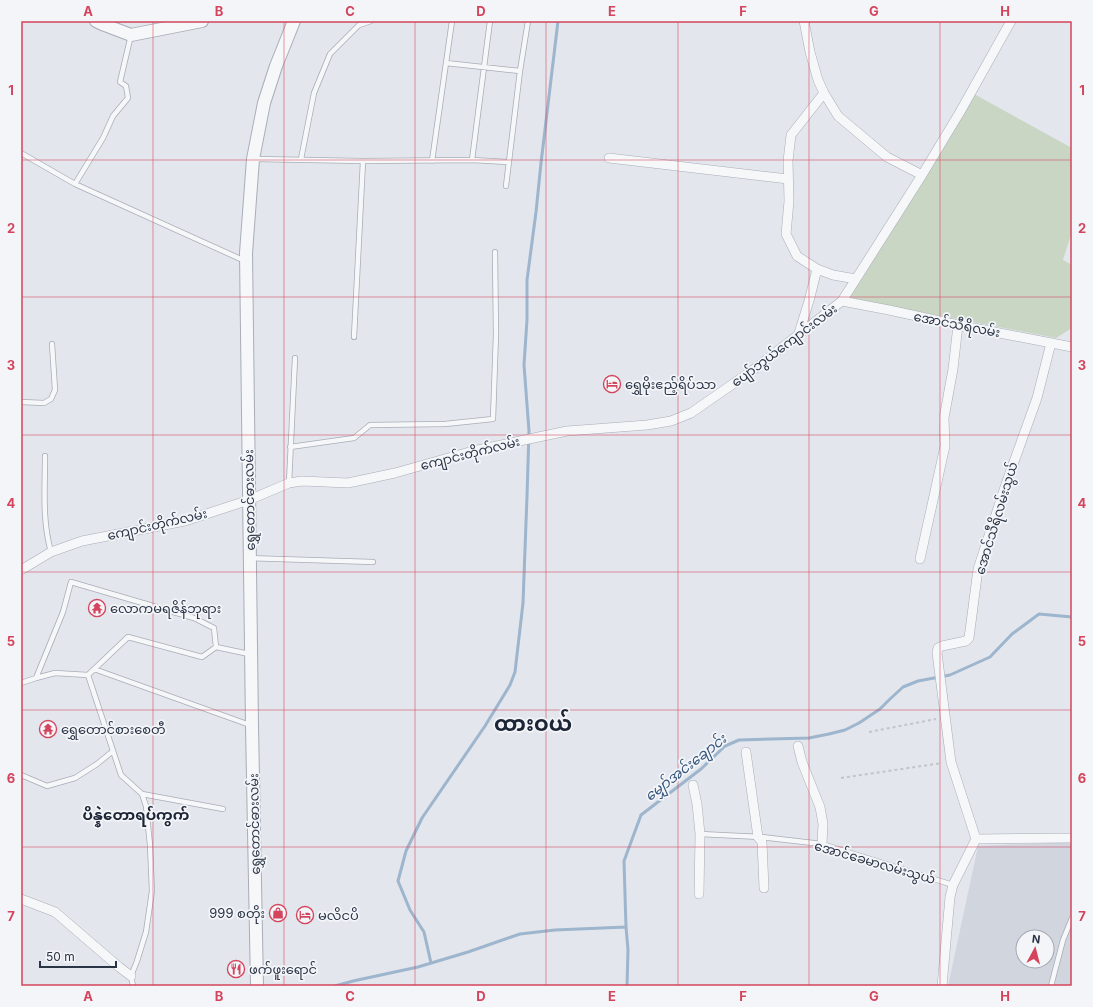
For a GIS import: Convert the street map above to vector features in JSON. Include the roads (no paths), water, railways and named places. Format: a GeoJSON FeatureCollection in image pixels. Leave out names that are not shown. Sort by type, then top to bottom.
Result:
{"type":"FeatureCollection","features":[{"type":"Feature","properties":{"kind":"street"},"geometry":{"type":"LineString","coordinates":[[96,21],[131,35],[201,21]]}},
{"type":"Feature","properties":{"kind":"street","name":"ရွှေတောင်ဓားလမ်း"},"geometry":{"type":"LineString","coordinates":[[257,986],[246,262],[253,159],[264,103],[276,66],[294,21]]}},
{"type":"Feature","properties":{"kind":"street"},"geometry":{"type":"LineString","coordinates":[[804,21],[810,52],[818,80],[838,116],[888,157],[922,175]]}},
{"type":"Feature","properties":{"kind":"street","name":"ပျော်ဘွယ်ကျောင်းလမ်း"},"geometry":{"type":"LineString","coordinates":[[529,439],[567,431],[632,427],[671,421],[691,413],[753,370],[842,301],[922,175],[960,112],[1011,21]]}},
{"type":"Feature","properties":{"kind":"street"},"geometry":{"type":"LineString","coordinates":[[824,93],[791,135],[788,161],[786,234],[797,256],[817,269],[832,275],[856,278]]}},
{"type":"Feature","properties":{"kind":"street"},"geometry":{"type":"LineString","coordinates":[[609,158],[788,179]]}},
{"type":"Feature","properties":{"kind":"street"},"geometry":{"type":"LineString","coordinates":[[798,336],[817,269]]}},
{"type":"Feature","properties":{"kind":"street","name":"အောင်သီရိလမ်း"},"geometry":{"type":"LineString","coordinates":[[842,301],[1072,347]]}},
{"type":"Feature","properties":{"kind":"street"},"geometry":{"type":"LineString","coordinates":[[920,559],[945,446],[944,418],[953,369],[958,325]]}},
{"type":"Feature","properties":{"kind":"street","name":"အောင်သီရိလမ်းသွယ်"},"geometry":{"type":"LineString","coordinates":[[976,839],[951,762],[937,653],[938,648],[942,646],[966,641],[969,638],[978,569],[1006,484],[1037,398],[1051,343]]}},
{"type":"Feature","properties":{"kind":"street","name":"ကျောင်းတိုက်လမ်း"},"geometry":{"type":"LineString","coordinates":[[21,570],[52,552],[82,541],[184,521],[249,500],[289,483],[302,481],[348,482],[396,473],[473,451],[529,439]]}},
{"type":"Feature","properties":{"kind":"street"},"geometry":{"type":"LineString","coordinates":[[798,746],[802,762],[820,808],[823,824],[822,844]]}},
{"type":"Feature","properties":{"kind":"street"},"geometry":{"type":"LineString","coordinates":[[746,752],[758,837],[762,842],[764,888]]}},
{"type":"Feature","properties":{"kind":"street"},"geometry":{"type":"LineString","coordinates":[[693,785],[697,804],[700,834],[699,894]]}},
{"type":"Feature","properties":{"kind":"street"},"geometry":{"type":"LineString","coordinates":[[942,986],[950,897],[953,885],[976,839],[1072,838]]}},
{"type":"Feature","properties":{"kind":"street"},"geometry":{"type":"LineString","coordinates":[[21,899],[55,912],[118,967],[131,976]]}},
{"type":"Feature","properties":{"kind":"lane"},"geometry":{"type":"LineString","coordinates":[[301,159],[314,93],[330,54],[359,25],[371,21]]}},
{"type":"Feature","properties":{"kind":"lane"},"geometry":{"type":"LineString","coordinates":[[432,161],[452,21]]}},
{"type":"Feature","properties":{"kind":"lane"},"geometry":{"type":"LineString","coordinates":[[472,160],[490,21]]}},
{"type":"Feature","properties":{"kind":"lane"},"geometry":{"type":"LineString","coordinates":[[506,186],[520,71],[528,21]]}},
{"type":"Feature","properties":{"kind":"lane"},"geometry":{"type":"LineString","coordinates":[[75,184],[103,138],[113,116],[128,98],[126,86],[120,82],[131,35]]}},
{"type":"Feature","properties":{"kind":"lane"},"geometry":{"type":"LineString","coordinates":[[446,63],[520,71]]}},
{"type":"Feature","properties":{"kind":"lane"},"geometry":{"type":"LineString","coordinates":[[21,153],[75,184],[246,262]]}},
{"type":"Feature","properties":{"kind":"lane"},"geometry":{"type":"LineString","coordinates":[[253,159],[363,161],[472,160],[508,162]]}},
{"type":"Feature","properties":{"kind":"lane"},"geometry":{"type":"LineString","coordinates":[[354,337],[363,161]]}},
{"type":"Feature","properties":{"kind":"lane"},"geometry":{"type":"LineString","coordinates":[[290,447],[354,438],[370,425],[445,424],[493,419],[496,334],[495,252]]}},
{"type":"Feature","properties":{"kind":"lane"},"geometry":{"type":"LineString","coordinates":[[21,402],[44,403],[51,399],[55,390],[52,344]]}},
{"type":"Feature","properties":{"kind":"lane"},"geometry":{"type":"LineString","coordinates":[[289,483],[294,358]]}},
{"type":"Feature","properties":{"kind":"lane"},"geometry":{"type":"LineString","coordinates":[[46,456],[44,510],[48,538],[52,552]]}},
{"type":"Feature","properties":{"kind":"lane"},"geometry":{"type":"LineString","coordinates":[[250,558],[373,562]]}},
{"type":"Feature","properties":{"kind":"lane"},"geometry":{"type":"LineString","coordinates":[[36,678],[63,612],[71,582],[194,618],[214,628],[216,647]]}},
{"type":"Feature","properties":{"kind":"lane"},"geometry":{"type":"LineString","coordinates":[[21,684],[55,673],[88,675],[128,637],[202,657],[216,647],[251,654]]}},
{"type":"Feature","properties":{"kind":"lane"},"geometry":{"type":"LineString","coordinates":[[94,669],[252,726]]}},
{"type":"Feature","properties":{"kind":"lane"},"geometry":{"type":"LineString","coordinates":[[88,675],[121,775],[142,794],[146,806],[150,845],[152,891],[146,932],[131,976],[133,986]]}},
{"type":"Feature","properties":{"kind":"lane"},"geometry":{"type":"LineString","coordinates":[[21,775],[47,786],[75,778],[97,764],[113,751]]}},
{"type":"Feature","properties":{"kind":"lane"},"geometry":{"type":"LineString","coordinates":[[142,794],[223,809]]}},
{"type":"Feature","properties":{"kind":"lane","name":"အောင်ခေမာလမ်းသွယ်"},"geometry":{"type":"LineString","coordinates":[[700,834],[758,837],[822,844],[953,885]]}},
{"type":"Feature","properties":{"kind":"lane"},"geometry":{"type":"LineString","coordinates":[[1051,986],[1063,940],[1072,918]]}},
{"type":"Feature","properties":{"kind":"waterway"},"geometry":{"type":"LineString","coordinates":[[431,963],[424,932],[410,910],[398,881],[406,851],[422,818],[485,726],[510,685],[515,672],[523,603],[529,431],[524,365],[527,320],[527,280],[558,21]]}},
{"type":"Feature","properties":{"kind":"waterway","name":"မျှော်အင်းချောင်း"},"geometry":{"type":"LineString","coordinates":[[627,986],[628,950],[624,861],[641,815],[701,769],[725,746],[739,740],[809,738],[845,730],[859,723],[880,709],[903,687],[918,681],[950,675],[990,657],[1012,634],[1039,614],[1072,617]]}},
{"type":"Feature","properties":{"kind":"waterway"},"geometry":{"type":"LineString","coordinates":[[335,986],[418,967],[520,934],[555,930],[626,927]]}},
{"type":"Feature","properties":{"kind":"place","name":"ရွှေမိုးဧည့်ရိပ်သာ"},"geometry":{"type":"Point","coordinates":[612,384]}},
{"type":"Feature","properties":{"kind":"place","name":"လောကမရဇိန်ဘုရား"},"geometry":{"type":"Point","coordinates":[97,608]}},
{"type":"Feature","properties":{"kind":"place","name":"ရွှေတောင်စားစေတီ"},"geometry":{"type":"Point","coordinates":[48,729]}},
{"type":"Feature","properties":{"kind":"place","name":"999 စတိုး"},"geometry":{"type":"Point","coordinates":[278,913]}},
{"type":"Feature","properties":{"kind":"place","name":"မလိငပိ"},"geometry":{"type":"Point","coordinates":[305,915]}},
{"type":"Feature","properties":{"kind":"place","name":"ဖက်ဖူးရောင်"},"geometry":{"type":"Point","coordinates":[236,969]}},
{"type":"Feature","properties":{"kind":"district","name":"ထားဝယ်"},"geometry":{"type":"Point","coordinates":[533,723]}},
{"type":"Feature","properties":{"kind":"district","name":"ပိန္နဲတောရပ်ကွက်"},"geometry":{"type":"Point","coordinates":[136,814]}}]}
